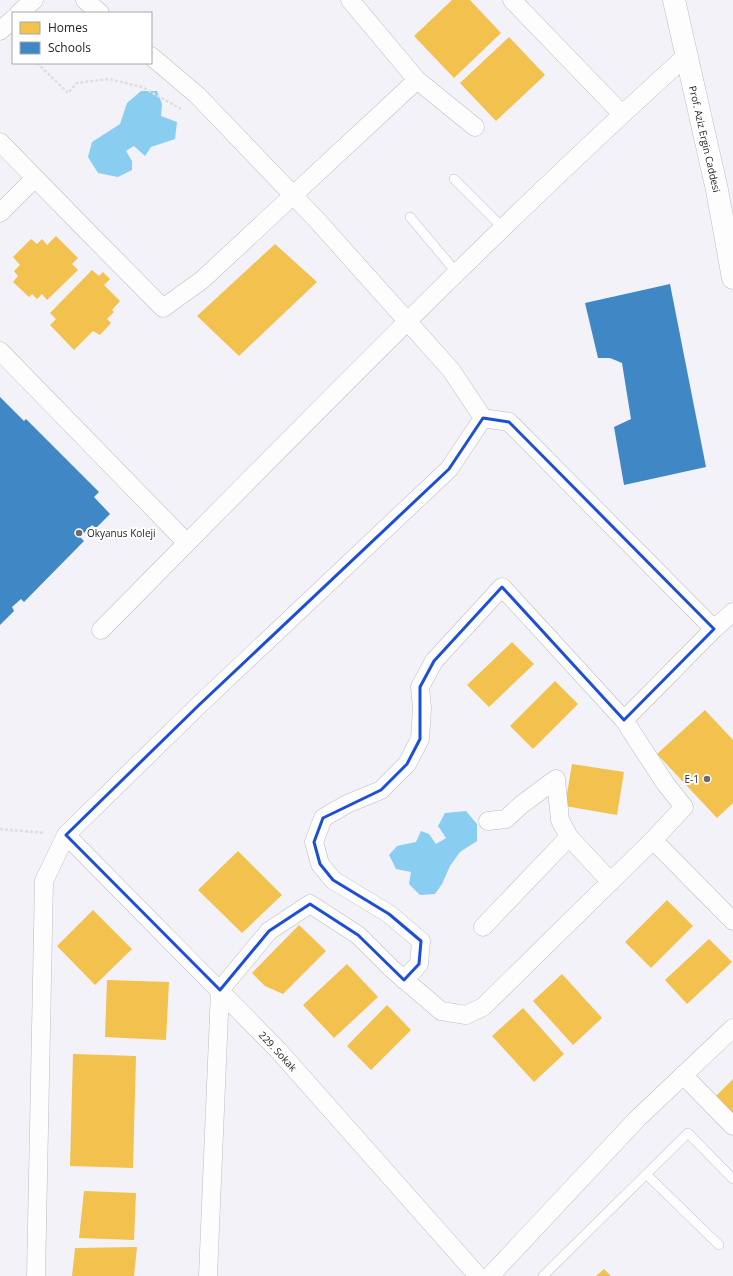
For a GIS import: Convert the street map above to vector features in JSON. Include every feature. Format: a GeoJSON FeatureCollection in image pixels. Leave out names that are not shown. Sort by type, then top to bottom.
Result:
{"type":"FeatureCollection","features":[{"type":"Feature","properties":{"kind":"street"},"geometry":{"type":"LineString","coordinates":[[21,12],[34,0]]}},
{"type":"Feature","properties":{"kind":"street"},"geometry":{"type":"LineString","coordinates":[[85,0],[99,12]]}},
{"type":"Feature","properties":{"kind":"street"},"geometry":{"type":"LineString","coordinates":[[350,0],[417,80],[475,127]]}},
{"type":"Feature","properties":{"kind":"street"},"geometry":{"type":"LineString","coordinates":[[512,0],[622,114]]}},
{"type":"Feature","properties":{"kind":"street","name":"Prof. Aziz Ergin Caddesi"},"geometry":{"type":"LineString","coordinates":[[674,0],[717,190],[733,278]]}},
{"type":"Feature","properties":{"kind":"street"},"geometry":{"type":"LineString","coordinates":[[0,31],[12,20]]}},
{"type":"Feature","properties":{"kind":"street"},"geometry":{"type":"LineString","coordinates":[[101,630],[407,321],[622,114],[686,56]]}},
{"type":"Feature","properties":{"kind":"street"},"geometry":{"type":"LineString","coordinates":[[152,57],[197,95],[293,195],[451,370],[483,418],[510,422],[714,629]]}},
{"type":"Feature","properties":{"kind":"street"},"geometry":{"type":"LineString","coordinates":[[0,142],[164,308],[202,280],[417,80]]}},
{"type":"Feature","properties":{"kind":"street"},"geometry":{"type":"LineString","coordinates":[[0,213],[35,178]]}},
{"type":"Feature","properties":{"kind":"street"},"geometry":{"type":"LineString","coordinates":[[0,351],[187,543]]}},
{"type":"Feature","properties":{"kind":"street"},"geometry":{"type":"LineString","coordinates":[[36,1276],[44,882],[66,835],[199,705],[449,469],[483,418]]}},
{"type":"Feature","properties":{"kind":"street"},"geometry":{"type":"LineString","coordinates":[[208,1276],[220,990],[269,931],[310,904],[358,935],[404,980],[441,1011],[466,1015],[483,1007],[611,882],[684,807],[665,783],[624,720],[502,587],[434,661],[420,687],[422,708],[420,739],[407,764],[381,790],[347,804],[323,818],[314,842],[320,864],[333,880],[389,914],[421,941],[419,964],[404,980]]}},
{"type":"Feature","properties":{"kind":"street"},"geometry":{"type":"LineString","coordinates":[[624,720],[714,629],[733,612]]}},
{"type":"Feature","properties":{"kind":"street"},"geometry":{"type":"LineString","coordinates":[[488,822],[506,819],[521,805],[556,779],[560,820],[569,837],[611,882]]}},
{"type":"Feature","properties":{"kind":"street","name":"229. Sokak"},"geometry":{"type":"LineString","coordinates":[[66,835],[278,1050],[478,1276]]}},
{"type":"Feature","properties":{"kind":"street"},"geometry":{"type":"LineString","coordinates":[[482,927],[569,837]]}},
{"type":"Feature","properties":{"kind":"street"},"geometry":{"type":"LineString","coordinates":[[653,840],[733,921]]}},
{"type":"Feature","properties":{"kind":"street"},"geometry":{"type":"LineString","coordinates":[[490,1276],[637,1119],[733,1028]]}},
{"type":"Feature","properties":{"kind":"street"},"geometry":{"type":"LineString","coordinates":[[683,1075],[733,1126]]}},
{"type":"Feature","properties":{"kind":"lane"},"geometry":{"type":"LineString","coordinates":[[454,179],[503,228]]}},
{"type":"Feature","properties":{"kind":"lane"},"geometry":{"type":"LineString","coordinates":[[410,217],[457,273]]}},
{"type":"Feature","properties":{"kind":"lane"},"geometry":{"type":"LineString","coordinates":[[543,1276],[688,1132],[733,1179]]}},
{"type":"Feature","properties":{"kind":"lane"},"geometry":{"type":"LineString","coordinates":[[646,1174],[719,1245]]}},
{"type":"Feature","properties":{"kind":"path"},"geometry":{"type":"LineString","coordinates":[[38,64],[68,93],[77,83],[109,79],[142,87],[180,109],[197,95]]}},
{"type":"Feature","properties":{"kind":"path"},"geometry":{"type":"LineString","coordinates":[[0,829],[66,835]]}},
{"type":"Feature","properties":{"kind":"highlighted area"},"geometry":{"type":"Polygon","coordinates":[[[483,418],[509,422],[714,629],[624,720],[502,587],[434,661],[420,687],[420,739],[407,764],[381,790],[323,818],[314,842],[320,864],[333,880],[389,914],[421,941],[419,964],[404,980],[358,935],[310,904],[269,931],[220,990],[66,835],[199,705],[449,469],[483,418]]]}},
{"type":"Feature","properties":{"kind":"water"},"geometry":{"type":"Polygon","coordinates":[[[141,91],[157,91],[162,104],[161,116],[177,122],[175,139],[151,147],[145,156],[134,146],[126,151],[132,161],[132,170],[118,177],[98,173],[88,157],[92,142],[120,124],[127,103],[141,91]]]}},
{"type":"Feature","properties":{"kind":"water"},"geometry":{"type":"Polygon","coordinates":[[[466,811],[477,824],[477,841],[460,852],[450,866],[442,884],[435,894],[420,895],[409,884],[411,872],[396,869],[389,855],[397,846],[416,842],[421,831],[429,834],[436,844],[446,838],[438,826],[445,813],[466,811]]]}},
{"type":"Feature","properties":{"kind":"building: Homes"},"geometry":{"type":"Polygon","coordinates":[[[452,0],[470,0],[501,33],[454,78],[414,36],[452,0]]]}},
{"type":"Feature","properties":{"kind":"building: Homes"},"geometry":{"type":"Polygon","coordinates":[[[509,37],[545,75],[496,121],[460,83],[509,37]]]}},
{"type":"Feature","properties":{"kind":"building: Homes"},"geometry":{"type":"Polygon","coordinates":[[[56,236],[78,258],[72,264],[78,270],[47,300],[42,294],[37,299],[32,294],[29,297],[13,282],[18,276],[14,271],[20,265],[13,257],[31,239],[37,244],[42,239],[47,245],[56,236]]]}},
{"type":"Feature","properties":{"kind":"building: Homes"},"geometry":{"type":"Polygon","coordinates":[[[275,244],[317,282],[239,356],[197,316],[275,244]]]}},
{"type":"Feature","properties":{"kind":"building: Homes"},"geometry":{"type":"Polygon","coordinates":[[[92,270],[99,276],[103,272],[110,279],[104,285],[120,301],[112,310],[114,312],[107,319],[111,323],[100,335],[93,331],[74,350],[50,325],[56,319],[50,313],[92,270]]]}},
{"type":"Feature","properties":{"kind":"building: Homes"},"geometry":{"type":"Polygon","coordinates":[[[512,642],[534,664],[489,707],[467,685],[512,642]]]}},
{"type":"Feature","properties":{"kind":"building: Homes"},"geometry":{"type":"Polygon","coordinates":[[[555,681],[578,704],[533,749],[510,726],[555,681]]]}},
{"type":"Feature","properties":{"kind":"building: Homes","name":"E-1"},"geometry":{"type":"Polygon","coordinates":[[[705,710],[733,740],[733,803],[717,818],[657,754],[705,710]]]}},
{"type":"Feature","properties":{"kind":"building: Homes"},"geometry":{"type":"Polygon","coordinates":[[[572,764],[624,772],[617,815],[565,806],[572,764]]]}},
{"type":"Feature","properties":{"kind":"building: Homes"},"geometry":{"type":"Polygon","coordinates":[[[238,851],[282,895],[242,933],[198,890],[238,851]]]}},
{"type":"Feature","properties":{"kind":"building: Homes"},"geometry":{"type":"Polygon","coordinates":[[[667,900],[693,926],[651,968],[625,942],[667,900]]]}},
{"type":"Feature","properties":{"kind":"building: Homes"},"geometry":{"type":"Polygon","coordinates":[[[93,910],[132,949],[95,985],[57,946],[93,910]]]}},
{"type":"Feature","properties":{"kind":"building: Homes"},"geometry":{"type":"Polygon","coordinates":[[[299,925],[326,951],[283,994],[265,986],[252,973],[299,925]]]}},
{"type":"Feature","properties":{"kind":"building: Homes"},"geometry":{"type":"Polygon","coordinates":[[[709,939],[732,962],[687,1004],[665,980],[709,939]]]}},
{"type":"Feature","properties":{"kind":"building: Homes"},"geometry":{"type":"Polygon","coordinates":[[[347,964],[378,997],[334,1038],[303,1005],[347,964]]]}},
{"type":"Feature","properties":{"kind":"building: Homes"},"geometry":{"type":"Polygon","coordinates":[[[562,974],[602,1018],[573,1045],[533,1001],[562,974]]]}},
{"type":"Feature","properties":{"kind":"building: Homes"},"geometry":{"type":"Polygon","coordinates":[[[107,980],[169,982],[166,1040],[105,1037],[107,980]]]}},
{"type":"Feature","properties":{"kind":"building: Homes"},"geometry":{"type":"Polygon","coordinates":[[[387,1005],[411,1030],[371,1070],[347,1046],[387,1005]]]}},
{"type":"Feature","properties":{"kind":"building: Homes"},"geometry":{"type":"Polygon","coordinates":[[[523,1008],[564,1054],[534,1082],[492,1036],[523,1008]]]}},
{"type":"Feature","properties":{"kind":"building: Homes"},"geometry":{"type":"Polygon","coordinates":[[[73,1054],[136,1056],[133,1168],[70,1166],[73,1054]]]}},
{"type":"Feature","properties":{"kind":"building: Homes"},"geometry":{"type":"Polygon","coordinates":[[[733,1079],[733,1116],[714,1098],[733,1079]]]}},
{"type":"Feature","properties":{"kind":"building: Homes"},"geometry":{"type":"Polygon","coordinates":[[[84,1191],[136,1193],[134,1240],[79,1238],[84,1191]]]}},
{"type":"Feature","properties":{"kind":"building: Homes"},"geometry":{"type":"Polygon","coordinates":[[[137,1247],[134,1276],[72,1276],[75,1248],[137,1247]]]}},
{"type":"Feature","properties":{"kind":"building: Homes"},"geometry":{"type":"Polygon","coordinates":[[[604,1269],[611,1276],[596,1276],[604,1269]]]}},
{"type":"Feature","properties":{"kind":"building: Schools"},"geometry":{"type":"Polygon","coordinates":[[[670,284],[706,467],[624,485],[614,427],[631,419],[622,363],[610,358],[598,358],[585,303],[670,284]]]}},
{"type":"Feature","properties":{"kind":"building: Schools"},"geometry":{"type":"Polygon","coordinates":[[[0,397],[24,421],[26,419],[99,492],[94,497],[110,514],[96,528],[92,525],[80,537],[84,541],[24,602],[21,599],[12,607],[14,611],[0,625],[0,397]]]}},
{"type":"Feature","properties":{"kind":"place","name":"Okyanus Koleji"},"geometry":{"type":"Point","coordinates":[79,533]}},
{"type":"Feature","properties":{"kind":"place","name":"E-1"},"geometry":{"type":"Point","coordinates":[707,779]}}]}
